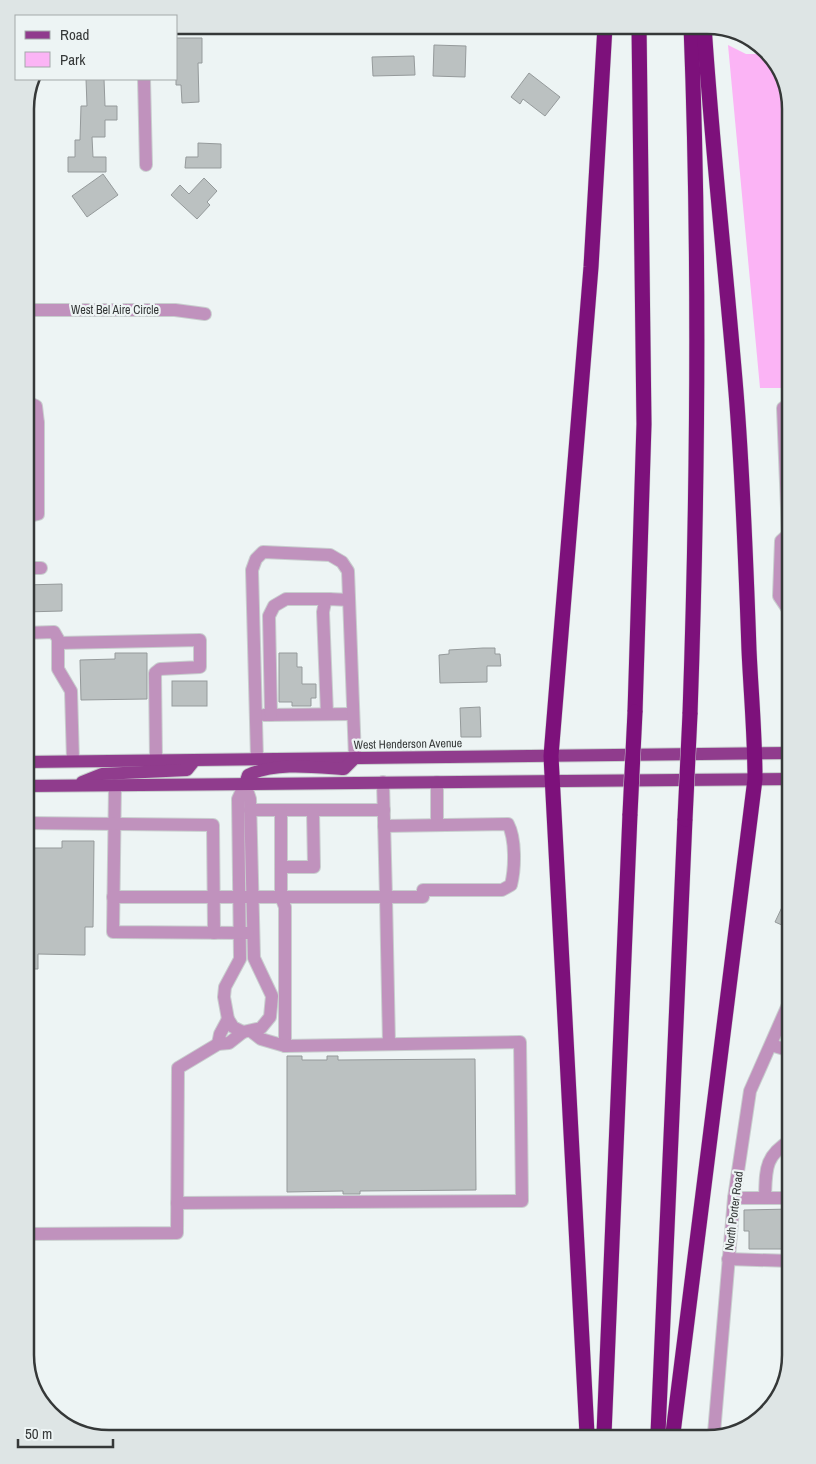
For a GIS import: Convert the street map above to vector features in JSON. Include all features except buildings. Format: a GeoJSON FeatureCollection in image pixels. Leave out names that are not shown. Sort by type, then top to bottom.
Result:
{"type":"FeatureCollection","features":[{"type":"Feature","properties":{"kind":"highway"},"geometry":{"type":"LineString","coordinates":[[587,1430],[551,756],[591,267],[605,34]]}},
{"type":"Feature","properties":{"kind":"highway"},"geometry":{"type":"LineString","coordinates":[[604,1430],[635,712],[644,424],[639,34]]}},
{"type":"Feature","properties":{"kind":"highway"},"geometry":{"type":"LineString","coordinates":[[658,1430],[695,582],[698,358],[691,34]]}},
{"type":"Feature","properties":{"kind":"highway"},"geometry":{"type":"LineString","coordinates":[[673,1430],[755,779],[743,483],[711,135],[705,34]]}},
{"type":"Feature","properties":{"kind":"main road","name":"West Henderson Avenue"},"geometry":{"type":"LineString","coordinates":[[34,762],[782,753]]}},
{"type":"Feature","properties":{"kind":"main road"},"geometry":{"type":"LineString","coordinates":[[245,784],[248,775],[258,770],[277,768],[344,769],[355,758]]}},
{"type":"Feature","properties":{"kind":"main road"},"geometry":{"type":"LineString","coordinates":[[75,785],[102,774],[187,770],[195,760]]}},
{"type":"Feature","properties":{"kind":"main road"},"geometry":{"type":"LineString","coordinates":[[34,786],[782,779]]}},
{"type":"Feature","properties":{"kind":"street"},"geometry":{"type":"LineString","coordinates":[[144,80],[146,166]]}},
{"type":"Feature","properties":{"kind":"street","name":"West Bel Aire Circle"},"geometry":{"type":"LineString","coordinates":[[34,310],[175,310],[205,314]]}},
{"type":"Feature","properties":{"kind":"street"},"geometry":{"type":"LineString","coordinates":[[34,490],[38,514],[34,515]]}},
{"type":"Feature","properties":{"kind":"street"},"geometry":{"type":"LineString","coordinates":[[782,541],[779,596],[782,600]]}},
{"type":"Feature","properties":{"kind":"street"},"geometry":{"type":"LineString","coordinates":[[257,760],[252,570],[256,559],[263,552],[330,555],[342,562],[348,571],[355,758]]}},
{"type":"Feature","properties":{"kind":"street"},"geometry":{"type":"LineString","coordinates":[[34,568],[41,568]]}},
{"type":"Feature","properties":{"kind":"street"},"geometry":{"type":"LineString","coordinates":[[270,715],[269,616],[274,606],[286,599],[349,600]]}},
{"type":"Feature","properties":{"kind":"street"},"geometry":{"type":"LineString","coordinates":[[327,714],[323,612],[325,602],[329,599]]}},
{"type":"Feature","properties":{"kind":"street"},"geometry":{"type":"LineString","coordinates":[[34,633],[54,632],[58,643],[58,669],[71,691],[74,761]]}},
{"type":"Feature","properties":{"kind":"street"},"geometry":{"type":"LineString","coordinates":[[58,643],[200,640],[200,667],[160,669],[155,673],[156,760]]}},
{"type":"Feature","properties":{"kind":"street"},"geometry":{"type":"LineString","coordinates":[[256,715],[353,714]]}},
{"type":"Feature","properties":{"kind":"street"},"geometry":{"type":"LineString","coordinates":[[383,782],[388,1044]]}},
{"type":"Feature","properties":{"kind":"street"},"geometry":{"type":"LineString","coordinates":[[437,782],[437,824]]}},
{"type":"Feature","properties":{"kind":"street"},"geometry":{"type":"LineString","coordinates":[[177,1203],[522,1201],[520,1042],[285,1046],[261,1039],[233,1027],[228,1019],[224,997],[226,987],[240,959],[246,933],[250,799],[245,784]]}},
{"type":"Feature","properties":{"kind":"street"},"geometry":{"type":"LineString","coordinates":[[245,784],[238,799],[246,898]]}},
{"type":"Feature","properties":{"kind":"street"},"geometry":{"type":"LineString","coordinates":[[115,785],[113,932],[246,933]]}},
{"type":"Feature","properties":{"kind":"street"},"geometry":{"type":"LineString","coordinates":[[250,810],[384,810]]}},
{"type":"Feature","properties":{"kind":"street"},"geometry":{"type":"LineString","coordinates":[[281,811],[281,897],[285,907],[285,1046]]}},
{"type":"Feature","properties":{"kind":"street"},"geometry":{"type":"LineString","coordinates":[[281,867],[314,867],[313,811]]}},
{"type":"Feature","properties":{"kind":"street"},"geometry":{"type":"LineString","coordinates":[[34,822],[213,825],[214,933]]}},
{"type":"Feature","properties":{"kind":"street"},"geometry":{"type":"LineString","coordinates":[[113,896],[214,898],[423,897],[423,890],[502,890],[511,885],[513,875],[512,831],[508,824],[384,826]]}},
{"type":"Feature","properties":{"kind":"street"},"geometry":{"type":"LineString","coordinates":[[34,1234],[177,1233],[178,1068],[218,1044],[229,1043],[248,1032],[261,1028],[266,1023],[272,1006],[269,987],[254,958],[246,933]]}},
{"type":"Feature","properties":{"kind":"street"},"geometry":{"type":"LineString","coordinates":[[218,1044],[220,1034],[228,1019]]}},
{"type":"Feature","properties":{"kind":"street","name":"North Porter Road"},"geometry":{"type":"LineString","coordinates":[[714,1430],[734,1198],[750,1091],[782,1019]]}},
{"type":"Feature","properties":{"kind":"street"},"geometry":{"type":"LineString","coordinates":[[771,1045],[782,1048]]}},
{"type":"Feature","properties":{"kind":"street"},"geometry":{"type":"LineString","coordinates":[[765,1198],[769,1159],[782,1145]]}},
{"type":"Feature","properties":{"kind":"street"},"geometry":{"type":"LineString","coordinates":[[734,1198],[782,1198]]}},
{"type":"Feature","properties":{"kind":"street"},"geometry":{"type":"LineString","coordinates":[[728,1259],[782,1261]]}},
{"type":"Feature","properties":{"kind":"green space"},"geometry":{"type":"Polygon","coordinates":[[[728,45],[746,54],[758,54],[760,56],[767,63],[777,80],[781,94],[782,388],[760,388],[728,45]]]}}]}
